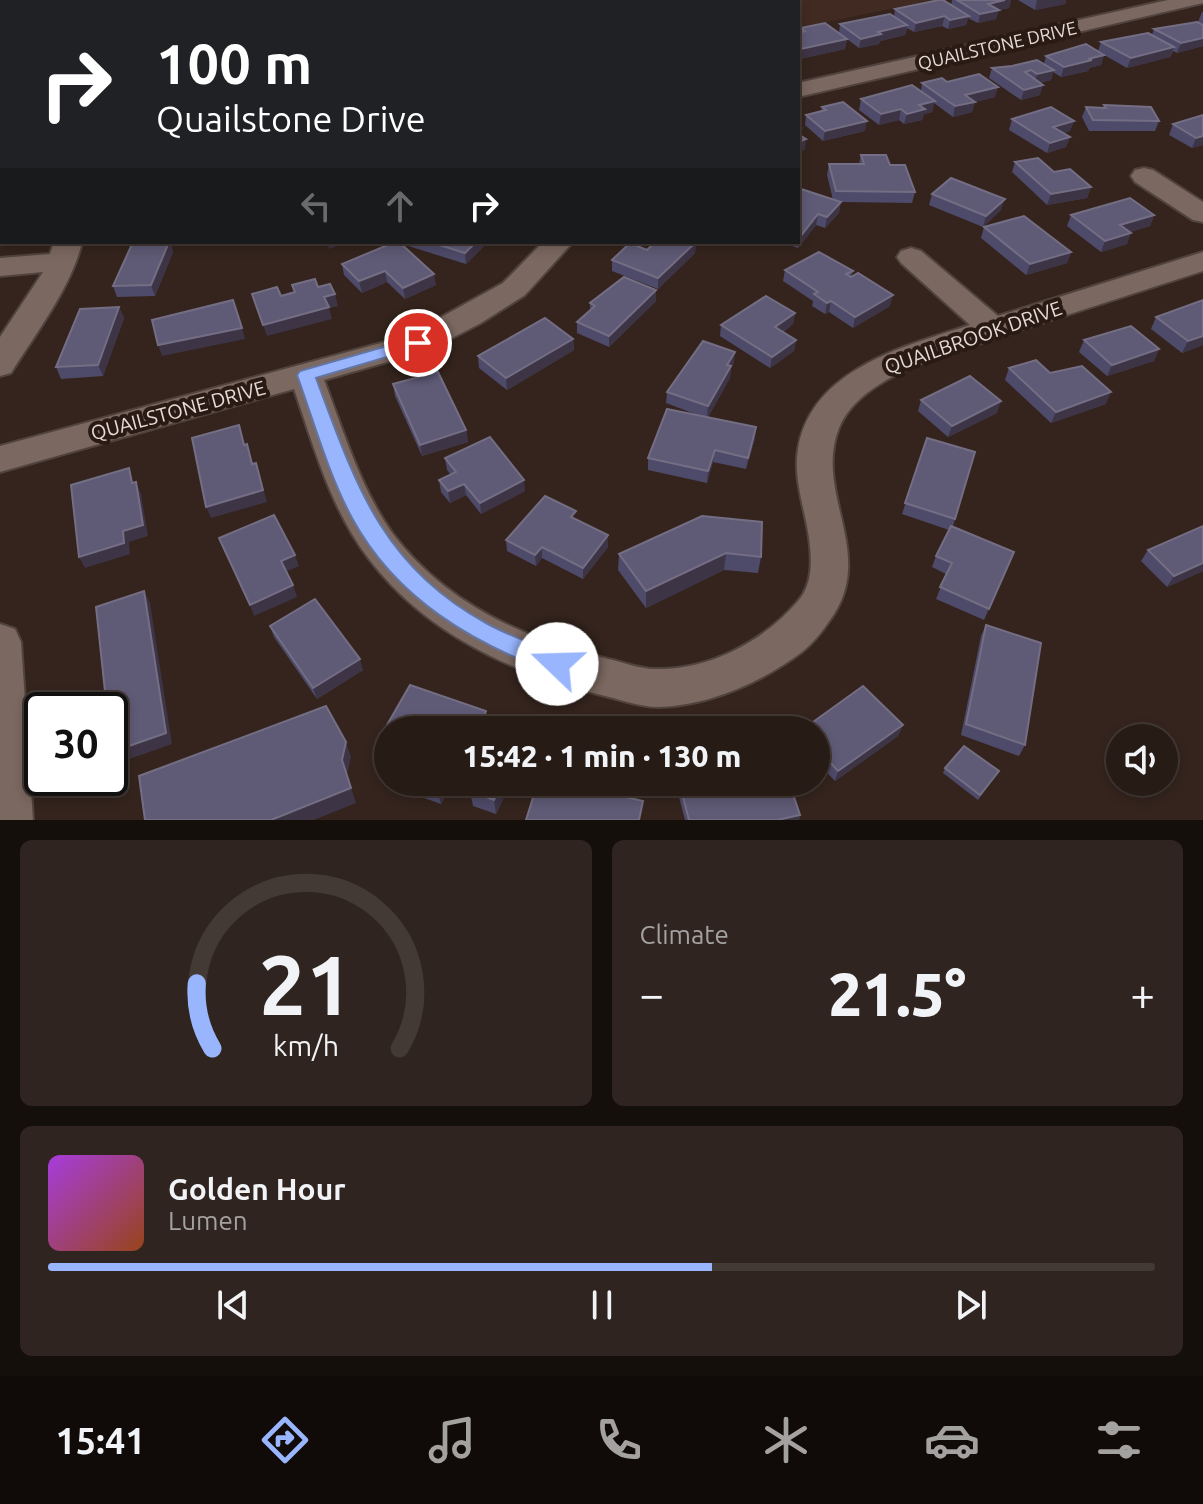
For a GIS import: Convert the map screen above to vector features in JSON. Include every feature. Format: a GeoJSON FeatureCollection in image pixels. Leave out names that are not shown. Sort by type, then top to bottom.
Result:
{"type":"FeatureCollection","features":[{"type":"Feature","properties":{"kind":"street","name":"QUAILSTONE DRIVE"},"geometry":{"type":"LineString","coordinates":[[800,90],[1195,0]]}},
{"type":"Feature","properties":{"kind":"street"},"geometry":{"type":"LineString","coordinates":[[1144,176],[1203,214]]}},
{"type":"Feature","properties":{"kind":"street","name":"QUAILSTONE DRIVE"},"geometry":{"type":"LineString","coordinates":[[0,459],[418,343],[514,289],[557,244]]}},
{"type":"Feature","properties":{"kind":"street"},"geometry":{"type":"LineString","coordinates":[[0,267],[65,252]]}},
{"type":"Feature","properties":{"kind":"street"},"geometry":{"type":"LineString","coordinates":[[0,365],[12,340],[50,289],[65,252]]}},
{"type":"Feature","properties":{"kind":"street"},"geometry":{"type":"LineString","coordinates":[[911,257],[992,328]]}},
{"type":"Feature","properties":{"kind":"street","name":"QUAILBROOK DRIVE"},"geometry":{"type":"LineString","coordinates":[[306,375],[361,515],[382,548],[409,578],[442,606],[479,630],[529,654],[585,674],[654,688],[704,680],[749,665],[795,633],[826,593],[831,551],[815,471],[818,439],[834,408],[855,383],[887,364],[1203,261]]}},
{"type":"Feature","properties":{"kind":"street"},"geometry":{"type":"LineString","coordinates":[[0,642],[9,820]]}},
{"type":"Feature","properties":{"kind":"shaded area"},"geometry":{"type":"Polygon","coordinates":[[[800,0],[933,0],[800,28],[800,0]]]}},
{"type":"Feature","properties":{"kind":"building"},"geometry":{"type":"Polygon","coordinates":[[[939,0],[969,16],[950,20],[945,16],[916,23],[895,9],[939,0]]]}},
{"type":"Feature","properties":{"kind":"building"},"geometry":{"type":"Polygon","coordinates":[[[957,0],[1005,0],[988,4],[999,10],[980,14],[957,0]]]}},
{"type":"Feature","properties":{"kind":"building"},"geometry":{"type":"Polygon","coordinates":[[[890,14],[907,25],[861,39],[840,24],[890,14]]]}},
{"type":"Feature","properties":{"kind":"building"},"geometry":{"type":"Polygon","coordinates":[[[1197,22],[1203,25],[1203,38],[1181,43],[1154,29],[1197,22]]]}},
{"type":"Feature","properties":{"kind":"building"},"geometry":{"type":"Polygon","coordinates":[[[825,23],[847,39],[801,49],[800,32],[805,31],[801,28],[825,23]]]}},
{"type":"Feature","properties":{"kind":"building"},"geometry":{"type":"Polygon","coordinates":[[[1148,33],[1174,47],[1131,58],[1101,42],[1148,33]]]}},
{"type":"Feature","properties":{"kind":"building"},"geometry":{"type":"Polygon","coordinates":[[[1086,44],[1104,55],[1064,67],[1046,56],[1086,44]]]}},
{"type":"Feature","properties":{"kind":"building"},"geometry":{"type":"Polygon","coordinates":[[[1037,60],[1054,70],[1037,74],[1031,70],[1025,72],[1043,85],[1024,90],[992,68],[1012,66],[1037,60]]]}},
{"type":"Feature","properties":{"kind":"building"},"geometry":{"type":"Polygon","coordinates":[[[979,74],[998,87],[965,95],[975,102],[955,106],[922,83],[942,78],[947,82],[979,74]]]}},
{"type":"Feature","properties":{"kind":"building"},"geometry":{"type":"Polygon","coordinates":[[[912,85],[935,101],[919,105],[925,109],[907,114],[901,109],[881,114],[861,99],[912,85]]]}},
{"type":"Feature","properties":{"kind":"building"},"geometry":{"type":"Polygon","coordinates":[[[843,102],[867,121],[825,131],[806,115],[826,110],[822,107],[843,102]]]}},
{"type":"Feature","properties":{"kind":"building"},"geometry":{"type":"Polygon","coordinates":[[[1104,105],[1151,107],[1159,121],[1093,120],[1086,107],[1106,108],[1104,105]]]}},
{"type":"Feature","properties":{"kind":"building"},"geometry":{"type":"Polygon","coordinates":[[[1051,107],[1074,121],[1053,127],[1070,137],[1050,143],[1012,119],[1051,107]]]}},
{"type":"Feature","properties":{"kind":"building"},"geometry":{"type":"Polygon","coordinates":[[[1203,115],[1203,136],[1196,138],[1173,124],[1203,115]]]}},
{"type":"Feature","properties":{"kind":"building"},"geometry":{"type":"Polygon","coordinates":[[[861,155],[886,155],[890,165],[905,165],[915,192],[836,191],[829,164],[864,164],[861,155]]]}},
{"type":"Feature","properties":{"kind":"building"},"geometry":{"type":"Polygon","coordinates":[[[1038,158],[1054,172],[1070,169],[1091,187],[1051,194],[1015,162],[1038,158]]]}},
{"type":"Feature","properties":{"kind":"building"},"geometry":{"type":"Polygon","coordinates":[[[951,178],[1005,199],[986,216],[932,194],[951,178]]]}},
{"type":"Feature","properties":{"kind":"building"},"geometry":{"type":"Polygon","coordinates":[[[800,189],[841,202],[827,217],[818,214],[800,237],[800,189]]]}},
{"type":"Feature","properties":{"kind":"building"},"geometry":{"type":"Polygon","coordinates":[[[1130,198],[1154,215],[1120,225],[1131,233],[1105,241],[1071,215],[1130,198]]]}},
{"type":"Feature","properties":{"kind":"building"},"geometry":{"type":"Polygon","coordinates":[[[1024,216],[1071,252],[1030,264],[984,227],[1024,216]]]}},
{"type":"Feature","properties":{"kind":"building"},"geometry":{"type":"Polygon","coordinates":[[[132,244],[168,244],[151,285],[113,286],[132,244]]]}},
{"type":"Feature","properties":{"kind":"building"},"geometry":{"type":"Polygon","coordinates":[[[390,244],[401,244],[434,274],[403,288],[385,271],[359,281],[342,264],[390,244]]]}},
{"type":"Feature","properties":{"kind":"building"},"geometry":{"type":"Polygon","coordinates":[[[436,244],[474,244],[465,253],[436,244]]]}},
{"type":"Feature","properties":{"kind":"building"},"geometry":{"type":"Polygon","coordinates":[[[629,244],[647,250],[653,244],[694,244],[658,278],[612,260],[629,244]]]}},
{"type":"Feature","properties":{"kind":"building"},"geometry":{"type":"Polygon","coordinates":[[[819,252],[853,271],[846,274],[851,277],[858,273],[893,295],[855,317],[831,301],[827,303],[814,294],[818,292],[785,270],[819,252]]]}},
{"type":"Feature","properties":{"kind":"building"},"geometry":{"type":"Polygon","coordinates":[[[624,277],[656,290],[609,336],[577,322],[595,306],[590,303],[624,277]]]}},
{"type":"Feature","properties":{"kind":"building"},"geometry":{"type":"Polygon","coordinates":[[[315,279],[318,287],[330,284],[335,294],[324,297],[329,307],[263,325],[252,294],[277,287],[281,296],[295,292],[292,285],[315,279]]]}},
{"type":"Feature","properties":{"kind":"building"},"geometry":{"type":"Polygon","coordinates":[[[766,296],[795,313],[775,327],[796,340],[772,357],[721,325],[766,296]]]}},
{"type":"Feature","properties":{"kind":"building"},"geometry":{"type":"Polygon","coordinates":[[[233,300],[242,328],[158,345],[152,320],[233,300]]]}},
{"type":"Feature","properties":{"kind":"building"},"geometry":{"type":"Polygon","coordinates":[[[1203,300],[1203,336],[1188,341],[1156,317],[1203,300]]]}},
{"type":"Feature","properties":{"kind":"building"},"geometry":{"type":"Polygon","coordinates":[[[119,307],[98,365],[56,367],[80,309],[119,307]]]}},
{"type":"Feature","properties":{"kind":"building"},"geometry":{"type":"Polygon","coordinates":[[[545,318],[573,339],[506,378],[478,356],[545,318]]]}},
{"type":"Feature","properties":{"kind":"building"},"geometry":{"type":"Polygon","coordinates":[[[1131,326],[1159,349],[1112,365],[1084,340],[1131,326]]]}},
{"type":"Feature","properties":{"kind":"building"},"geometry":{"type":"Polygon","coordinates":[[[703,341],[735,352],[727,365],[731,366],[708,406],[667,392],[703,341]]]}},
{"type":"Feature","properties":{"kind":"building"},"geometry":{"type":"Polygon","coordinates":[[[1036,360],[1050,373],[1082,366],[1111,392],[1056,412],[1009,368],[1036,360]]]}},
{"type":"Feature","properties":{"kind":"building"},"geometry":{"type":"Polygon","coordinates":[[[438,372],[466,430],[420,445],[393,384],[438,372]]]}},
{"type":"Feature","properties":{"kind":"building"},"geometry":{"type":"Polygon","coordinates":[[[970,376],[1001,401],[952,426],[921,400],[970,376]]]}},
{"type":"Feature","properties":{"kind":"building"},"geometry":{"type":"Polygon","coordinates":[[[667,409],[756,427],[748,458],[715,450],[708,471],[648,458],[667,409]]]}},
{"type":"Feature","properties":{"kind":"building"},"geometry":{"type":"Polygon","coordinates":[[[239,425],[252,464],[256,463],[263,490],[206,507],[192,438],[239,425]]]}},
{"type":"Feature","properties":{"kind":"building"},"geometry":{"type":"Polygon","coordinates":[[[490,437],[524,480],[480,503],[464,484],[448,491],[439,480],[456,472],[445,458],[490,437]]]}},
{"type":"Feature","properties":{"kind":"building"},"geometry":{"type":"Polygon","coordinates":[[[927,438],[975,452],[955,519],[905,503],[927,438]]]}},
{"type":"Feature","properties":{"kind":"building"},"geometry":{"type":"Polygon","coordinates":[[[129,468],[132,483],[136,482],[143,525],[123,531],[124,543],[79,557],[71,485],[129,468]]]}},
{"type":"Feature","properties":{"kind":"building"},"geometry":{"type":"Polygon","coordinates":[[[545,496],[576,511],[571,517],[608,535],[583,568],[542,547],[535,555],[506,540],[545,496]]]}},
{"type":"Feature","properties":{"kind":"building"},"geometry":{"type":"Polygon","coordinates":[[[274,515],[295,555],[281,561],[293,585],[250,605],[219,538],[274,515]]]}},
{"type":"Feature","properties":{"kind":"building"},"geometry":{"type":"Polygon","coordinates":[[[702,516],[762,522],[761,557],[726,553],[646,591],[619,554],[702,516]]]}},
{"type":"Feature","properties":{"kind":"building"},"geometry":{"type":"Polygon","coordinates":[[[951,526],[1014,552],[989,609],[940,587],[952,563],[936,556],[951,526]]]}},
{"type":"Feature","properties":{"kind":"building"},"geometry":{"type":"Polygon","coordinates":[[[1203,526],[1203,563],[1174,576],[1148,550],[1203,526]]]}},
{"type":"Feature","properties":{"kind":"building"},"geometry":{"type":"Polygon","coordinates":[[[144,591],[166,733],[128,746],[128,692],[105,692],[96,607],[144,591]]]}},
{"type":"Feature","properties":{"kind":"building"},"geometry":{"type":"Polygon","coordinates":[[[315,599],[360,659],[313,688],[270,626],[315,599]]]}},
{"type":"Feature","properties":{"kind":"building"},"geometry":{"type":"Polygon","coordinates":[[[986,625],[1041,643],[1025,745],[966,724],[986,625]]]}},
{"type":"Feature","properties":{"kind":"building"},"geometry":{"type":"Polygon","coordinates":[[[410,685],[486,711],[484,716],[392,716],[410,685]]]}},
{"type":"Feature","properties":{"kind":"building"},"geometry":{"type":"Polygon","coordinates":[[[863,686],[903,725],[838,771],[830,762],[830,716],[821,716],[863,686]]]}},
{"type":"Feature","properties":{"kind":"building"},"geometry":{"type":"Polygon","coordinates":[[[326,706],[346,742],[342,760],[351,788],[271,820],[145,820],[139,776],[326,706]]]}},
{"type":"Feature","properties":{"kind":"building"},"geometry":{"type":"Polygon","coordinates":[[[964,746],[999,771],[980,795],[945,768],[964,746]]]}},
{"type":"Feature","properties":{"kind":"building"},"geometry":{"type":"Polygon","coordinates":[[[534,796],[621,796],[643,801],[639,820],[526,820],[534,796]]]}},
{"type":"Feature","properties":{"kind":"building"},"geometry":{"type":"Polygon","coordinates":[[[683,796],[794,796],[800,815],[777,820],[689,820],[683,796]]]}},
{"type":"Feature","properties":{"kind":"route"},"geometry":{"type":"LineString","coordinates":[[418,343],[306,375],[339,465],[361,515],[382,548],[409,578],[442,606],[479,630],[557,664]]}}]}
